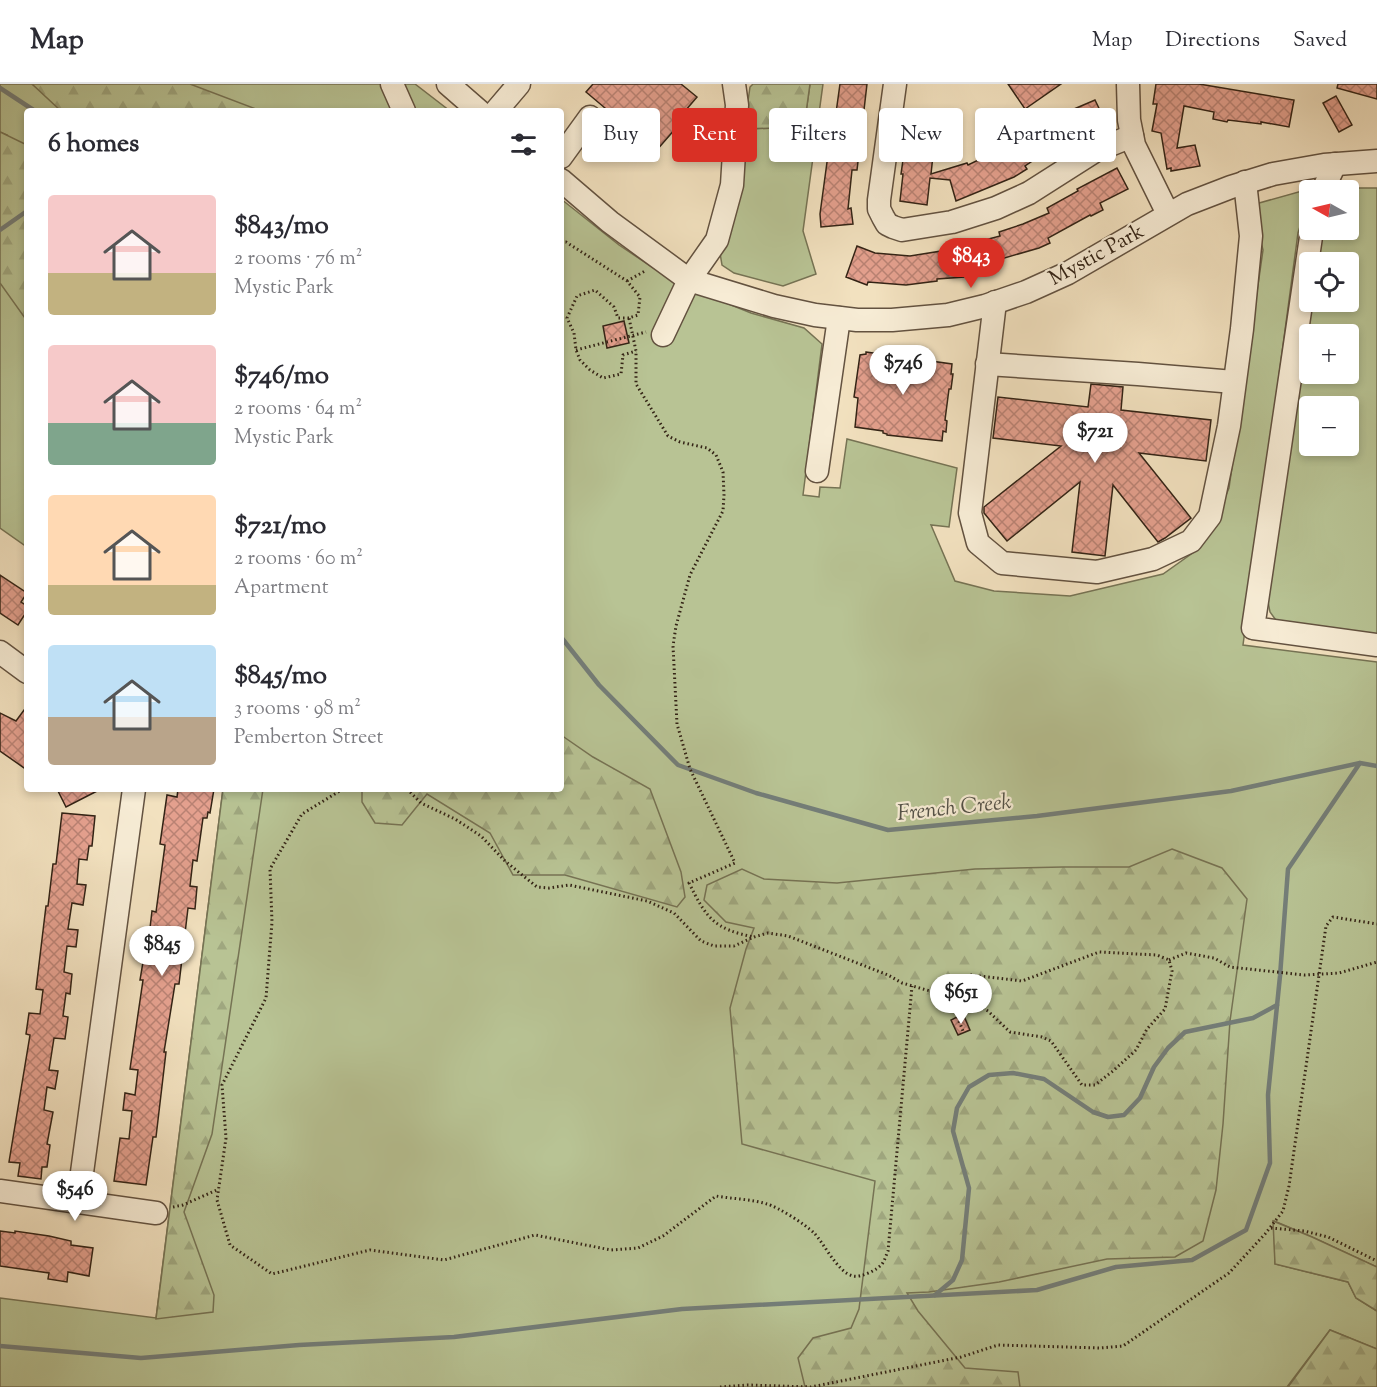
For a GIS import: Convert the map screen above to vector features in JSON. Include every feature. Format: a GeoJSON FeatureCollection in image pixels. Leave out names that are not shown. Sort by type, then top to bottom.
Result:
{"type":"FeatureCollection","features":[{"type":"Feature","properties":{"kind":"street"},"geometry":{"type":"LineString","coordinates":[[392,84],[403,108]]}},
{"type":"Feature","properties":{"kind":"street"},"geometry":{"type":"LineString","coordinates":[[447,84],[475,108]]}},
{"type":"Feature","properties":{"kind":"street"},"geometry":{"type":"LineString","coordinates":[[499,108],[519,84]]}},
{"type":"Feature","properties":{"kind":"street"},"geometry":{"type":"LineString","coordinates":[[663,334],[689,280],[717,240],[732,185],[737,105],[734,84]]}},
{"type":"Feature","properties":{"kind":"street"},"geometry":{"type":"LineString","coordinates":[[895,84],[879,209],[887,224],[902,230],[952,222],[996,208],[1029,193],[1095,151],[1132,136]]}},
{"type":"Feature","properties":{"kind":"street"},"geometry":{"type":"LineString","coordinates":[[1128,84],[1129,120],[1134,145],[1168,214]]}},
{"type":"Feature","properties":{"kind":"street"},"geometry":{"type":"LineString","coordinates":[[564,153],[582,128]]}},
{"type":"Feature","properties":{"kind":"street","name":"Mystic Park"},"geometry":{"type":"LineString","coordinates":[[564,183],[610,222],[689,280],[774,306],[815,315],[857,320],[892,320],[948,315],[1026,292],[1068,273],[1187,204],[1245,182],[1273,174],[1324,165],[1377,161]]}},
{"type":"Feature","properties":{"kind":"street"},"geometry":{"type":"LineString","coordinates":[[1328,180],[1335,164]]}},
{"type":"Feature","properties":{"kind":"street"},"geometry":{"type":"LineString","coordinates":[[996,302],[970,513],[978,543],[1002,563],[1097,572],[1153,559],[1191,541],[1210,516],[1229,426],[1251,236],[1245,182]]}},
{"type":"Feature","properties":{"kind":"street"},"geometry":{"type":"LineString","coordinates":[[1311,240],[1253,628],[1377,645]]}},
{"type":"Feature","properties":{"kind":"street"},"geometry":{"type":"LineString","coordinates":[[817,471],[839,318]]}},
{"type":"Feature","properties":{"kind":"street"},"geometry":{"type":"LineString","coordinates":[[987,363],[1234,382]]}},
{"type":"Feature","properties":{"kind":"street"},"geometry":{"type":"LineString","coordinates":[[0,652],[24,670]]}},
{"type":"Feature","properties":{"kind":"street"},"geometry":{"type":"LineString","coordinates":[[78,1202],[134,792]]}},
{"type":"Feature","properties":{"kind":"street"},"geometry":{"type":"LineString","coordinates":[[0,1191],[156,1213]]}},
{"type":"Feature","properties":{"kind":"path"},"geometry":{"type":"LineString","coordinates":[[564,242],[627,281],[640,297],[638,315],[618,318],[614,307],[594,290],[577,296],[567,318],[574,333],[580,360],[603,378],[621,374],[623,355],[636,351]]}},
{"type":"Feature","properties":{"kind":"path"},"geometry":{"type":"LineString","coordinates":[[627,281],[645,271]]}},
{"type":"Feature","properties":{"kind":"path"},"geometry":{"type":"LineString","coordinates":[[629,318],[636,351],[636,384],[668,436],[680,442],[706,447],[716,455],[723,472],[723,511],[690,575],[676,626],[673,646],[677,724],[690,769],[735,863],[688,883],[702,909],[712,921],[737,934],[754,937]]}},
{"type":"Feature","properties":{"kind":"path"},"geometry":{"type":"LineString","coordinates":[[576,350],[649,331],[663,334]]}},
{"type":"Feature","properties":{"kind":"path"},"geometry":{"type":"LineString","coordinates":[[338,792],[302,814],[270,869],[272,922],[266,998],[222,1085],[226,1138],[217,1200],[230,1245],[272,1274],[370,1250],[444,1260],[536,1235],[610,1250],[638,1248],[663,1236],[716,1197],[768,1204],[813,1232],[846,1274],[854,1277],[862,1276],[878,1267],[888,1251],[912,986]]}},
{"type":"Feature","properties":{"kind":"path"},"geometry":{"type":"LineString","coordinates":[[410,792],[421,803],[455,819],[481,837],[505,861],[537,886],[549,888],[569,885],[647,901],[674,913],[701,941],[714,946],[734,946],[768,933],[788,936],[888,975],[902,983],[976,1004],[988,1011],[1010,1032],[1042,1036],[1051,1041],[1082,1084],[1095,1085],[1113,1071],[1136,1050],[1147,1029],[1165,1009],[1172,971],[1168,960]]}},
{"type":"Feature","properties":{"kind":"path"},"geometry":{"type":"LineString","coordinates":[[720,1387],[748,1385],[811,1387],[961,1357],[998,1345],[1100,1348],[1123,1346],[1229,1273],[1283,1211],[1326,926],[1333,917],[1377,924]]}},
{"type":"Feature","properties":{"kind":"path"},"geometry":{"type":"LineString","coordinates":[[949,996],[971,975],[1022,981],[1099,951],[1156,955],[1168,960],[1186,953],[1214,958],[1230,967],[1304,975],[1339,973],[1377,962]]}},
{"type":"Feature","properties":{"kind":"path"},"geometry":{"type":"LineString","coordinates":[[949,996],[963,1031]]}},
{"type":"Feature","properties":{"kind":"path"},"geometry":{"type":"LineString","coordinates":[[156,1213],[183,1205],[219,1189]]}},
{"type":"Feature","properties":{"kind":"path"},"geometry":{"type":"LineString","coordinates":[[1270,1228],[1304,1231],[1328,1237],[1377,1261]]}},
{"type":"Feature","properties":{"kind":"green space"},"geometry":{"type":"Polygon","coordinates":[[[0,84],[32,84],[36,87],[38,84],[415,84],[446,108],[24,108],[24,545],[0,528],[0,142],[7,135],[0,132],[0,84]]]}},
{"type":"Feature","properties":{"kind":"green space"},"geometry":{"type":"Polygon","coordinates":[[[32,84],[190,84],[253,108],[58,108],[32,84]]]}},
{"type":"Feature","properties":{"kind":"green space"},"geometry":{"type":"Polygon","coordinates":[[[753,84],[810,84],[807,108],[769,108],[769,128],[757,129],[757,108],[747,108],[750,87],[753,84]]]}},
{"type":"Feature","properties":{"kind":"green space"},"geometry":{"type":"Polygon","coordinates":[[[810,84],[823,84],[820,108],[807,108],[810,84]]]}},
{"type":"Feature","properties":{"kind":"green space"},"geometry":{"type":"Polygon","coordinates":[[[769,128],[769,162],[812,162],[803,231],[816,274],[783,286],[734,273],[722,265],[719,247],[737,162],[757,162],[757,129],[769,128]]]}},
{"type":"Feature","properties":{"kind":"green space"},"geometry":{"type":"Polygon","coordinates":[[[0,132],[24,144],[24,317],[0,283],[0,132]]]}},
{"type":"Feature","properties":{"kind":"green space"},"geometry":{"type":"Polygon","coordinates":[[[1359,188],[1377,188],[1377,637],[1278,623],[1270,612],[1268,602],[1299,381],[1299,384],[1359,384],[1359,324],[1307,324],[1309,312],[1359,312],[1359,252],[1315,252],[1317,240],[1359,240],[1359,188]]]}},
{"type":"Feature","properties":{"kind":"green space"},"geometry":{"type":"Polygon","coordinates":[[[1299,192],[1299,230],[1243,645],[1377,662],[1377,1267],[1274,1221],[1275,1264],[1348,1282],[1356,1298],[1377,1311],[1377,1349],[1330,1330],[1287,1387],[0,1387],[0,1298],[156,1318],[223,792],[564,792],[564,201],[619,245],[652,267],[709,296],[751,313],[804,328],[822,344],[803,495],[819,497],[820,487],[840,488],[847,439],[957,468],[949,527],[931,525],[955,581],[994,591],[1070,596],[1163,574],[1194,552],[1211,530],[1229,488],[1263,250],[1252,205],[1299,192]]]}},
{"type":"Feature","properties":{"kind":"green space"},"geometry":{"type":"Polygon","coordinates":[[[564,737],[593,757],[650,789],[681,872],[685,897],[677,907],[565,875],[513,875],[490,833],[427,794],[402,825],[375,823],[362,802],[362,792],[564,792],[564,737]]]}},
{"type":"Feature","properties":{"kind":"green space"},"geometry":{"type":"Polygon","coordinates":[[[223,792],[263,792],[212,1134],[184,1212],[214,1295],[213,1312],[156,1319],[223,792]]]}},
{"type":"Feature","properties":{"kind":"green space"},"geometry":{"type":"Polygon","coordinates":[[[1172,849],[1222,868],[1247,899],[1230,1021],[1216,1190],[1203,1241],[1175,1257],[1107,1259],[999,1282],[907,1293],[918,1311],[965,1368],[1018,1372],[1020,1387],[805,1387],[798,1358],[813,1338],[851,1328],[859,1309],[875,1181],[742,1144],[730,1008],[754,928],[726,922],[704,900],[707,885],[742,869],[764,879],[837,883],[975,869],[1129,867],[1172,849]]]}},
{"type":"Feature","properties":{"kind":"green space"},"geometry":{"type":"Polygon","coordinates":[[[1273,1221],[1377,1267],[1377,1311],[1356,1298],[1348,1282],[1275,1264],[1273,1221]]]}},
{"type":"Feature","properties":{"kind":"green space"},"geometry":{"type":"Polygon","coordinates":[[[1330,1330],[1377,1349],[1377,1387],[1288,1387],[1330,1330]]]}},
{"type":"Feature","properties":{"kind":"building"},"geometry":{"type":"Polygon","coordinates":[[[593,84],[681,84],[697,97],[688,108],[672,108],[672,133],[660,146],[660,108],[605,108],[586,92],[593,84]]]}},
{"type":"Feature","properties":{"kind":"building"},"geometry":{"type":"Polygon","coordinates":[[[840,84],[867,84],[864,108],[837,108],[840,84]]]}},
{"type":"Feature","properties":{"kind":"building"},"geometry":{"type":"Polygon","coordinates":[[[1008,84],[1061,84],[1026,108],[1008,84]]]}},
{"type":"Feature","properties":{"kind":"building"},"geometry":{"type":"Polygon","coordinates":[[[1156,84],[1199,84],[1294,100],[1289,127],[1261,122],[1261,124],[1228,120],[1227,122],[1213,119],[1214,112],[1184,106],[1177,148],[1195,145],[1200,166],[1171,171],[1171,168],[1167,169],[1161,133],[1152,131],[1157,104],[1153,104],[1156,84]]]}},
{"type":"Feature","properties":{"kind":"building"},"geometry":{"type":"Polygon","coordinates":[[[1338,84],[1377,84],[1377,99],[1337,88],[1338,84]]]}},
{"type":"Feature","properties":{"kind":"building"},"geometry":{"type":"Polygon","coordinates":[[[1336,96],[1352,125],[1339,132],[1323,103],[1336,96]]]}},
{"type":"Feature","properties":{"kind":"building"},"geometry":{"type":"Polygon","coordinates":[[[1095,100],[1099,108],[1076,108],[1095,100]]]}},
{"type":"Feature","properties":{"kind":"building"},"geometry":{"type":"Polygon","coordinates":[[[827,162],[858,162],[857,170],[852,170],[848,209],[851,208],[853,224],[821,227],[820,214],[827,162]]]}},
{"type":"Feature","properties":{"kind":"building"},"geometry":{"type":"Polygon","coordinates":[[[903,162],[932,162],[931,174],[967,163],[968,165],[975,162],[1031,162],[1025,166],[1027,169],[1014,177],[956,201],[950,180],[930,178],[927,205],[900,201],[903,162]]]}},
{"type":"Feature","properties":{"kind":"building"},"geometry":{"type":"Polygon","coordinates":[[[1117,168],[1128,189],[1100,203],[1103,210],[1048,238],[1050,243],[1039,248],[994,261],[995,265],[964,273],[964,277],[906,285],[868,282],[867,285],[846,277],[857,246],[875,253],[910,256],[941,251],[941,249],[967,248],[966,245],[1000,236],[999,232],[1049,213],[1047,208],[1117,168]]]}},
{"type":"Feature","properties":{"kind":"building"},"geometry":{"type":"Polygon","coordinates":[[[624,321],[629,343],[607,348],[603,326],[624,321]]]}},
{"type":"Feature","properties":{"kind":"building"},"geometry":{"type":"Polygon","coordinates":[[[866,352],[952,364],[951,374],[953,374],[945,420],[947,421],[946,432],[943,431],[942,441],[887,435],[883,431],[855,427],[858,398],[854,397],[860,355],[866,352]]]}},
{"type":"Feature","properties":{"kind":"building"},"geometry":{"type":"Polygon","coordinates":[[[1091,384],[1123,387],[1121,410],[1211,420],[1206,461],[1139,453],[1191,518],[1158,542],[1113,485],[1105,556],[1072,552],[1080,482],[1007,541],[984,513],[984,507],[1061,446],[993,438],[998,397],[1088,407],[1091,384]]]}},
{"type":"Feature","properties":{"kind":"building"},"geometry":{"type":"Polygon","coordinates":[[[0,575],[24,591],[21,602],[24,604],[24,616],[18,625],[0,613],[0,575]]]}},
{"type":"Feature","properties":{"kind":"building"},"geometry":{"type":"Polygon","coordinates":[[[24,710],[24,768],[0,751],[0,713],[16,721],[24,710]]]}},
{"type":"Feature","properties":{"kind":"building"},"geometry":{"type":"Polygon","coordinates":[[[58,792],[95,792],[66,807],[58,792]]]}},
{"type":"Feature","properties":{"kind":"building"},"geometry":{"type":"Polygon","coordinates":[[[178,792],[214,792],[210,813],[208,812],[207,818],[203,818],[197,861],[193,860],[190,886],[197,887],[195,909],[188,908],[179,984],[175,984],[164,1052],[166,1052],[156,1137],[153,1137],[146,1185],[114,1181],[120,1138],[129,1139],[132,1111],[123,1110],[125,1093],[135,1095],[138,1070],[130,1069],[143,980],[140,980],[144,956],[156,958],[159,929],[150,928],[152,911],[156,912],[165,845],[160,844],[167,795],[177,797],[178,792]]]}},
{"type":"Feature","properties":{"kind":"building"},"geometry":{"type":"Polygon","coordinates":[[[62,813],[95,816],[92,846],[89,846],[87,860],[79,859],[77,884],[86,885],[83,905],[72,903],[68,929],[78,930],[76,947],[67,946],[64,972],[72,974],[70,994],[66,993],[63,1016],[68,1017],[65,1039],[54,1038],[49,1070],[58,1071],[55,1089],[47,1087],[44,1110],[53,1112],[47,1144],[50,1145],[47,1167],[42,1167],[41,1179],[18,1176],[20,1163],[9,1162],[30,1035],[26,1034],[29,1013],[40,1014],[43,990],[36,989],[46,906],[48,906],[53,864],[56,864],[62,813]]]}},
{"type":"Feature","properties":{"kind":"building"},"geometry":{"type":"Polygon","coordinates":[[[963,1014],[970,1030],[958,1035],[951,1020],[963,1014]]]}},
{"type":"Feature","properties":{"kind":"building"},"geometry":{"type":"Polygon","coordinates":[[[0,1231],[49,1236],[71,1241],[71,1245],[93,1248],[89,1276],[68,1272],[67,1282],[48,1279],[49,1273],[0,1266],[0,1231]]]}},
{"type":"Feature","properties":{"kind":"waterway","name":"French Creek"},"geometry":{"type":"LineString","coordinates":[[0,88],[30,108]]}},
{"type":"Feature","properties":{"kind":"waterway"},"geometry":{"type":"LineString","coordinates":[[0,230],[24,213]]}},
{"type":"Feature","properties":{"kind":"waterway","name":"French Creek"},"geometry":{"type":"LineString","coordinates":[[564,641],[599,685],[678,765],[756,793],[888,830],[1037,816],[1231,791],[1360,763],[1377,766]]}},
{"type":"Feature","properties":{"kind":"waterway"},"geometry":{"type":"LineString","coordinates":[[0,1346],[141,1358],[299,1345],[454,1337],[682,1309],[1037,1290],[1116,1267],[1192,1260],[1246,1230],[1270,1163],[1268,1095],[1288,869],[1360,763]]}},
{"type":"Feature","properties":{"kind":"waterway"},"geometry":{"type":"LineString","coordinates":[[935,1295],[953,1280],[962,1260],[969,1188],[953,1131],[957,1108],[969,1087],[989,1075],[1013,1073],[1044,1079],[1093,1112],[1108,1117],[1124,1115],[1140,1098],[1154,1067],[1168,1048],[1185,1032],[1253,1018],[1277,1005]]}}]}
